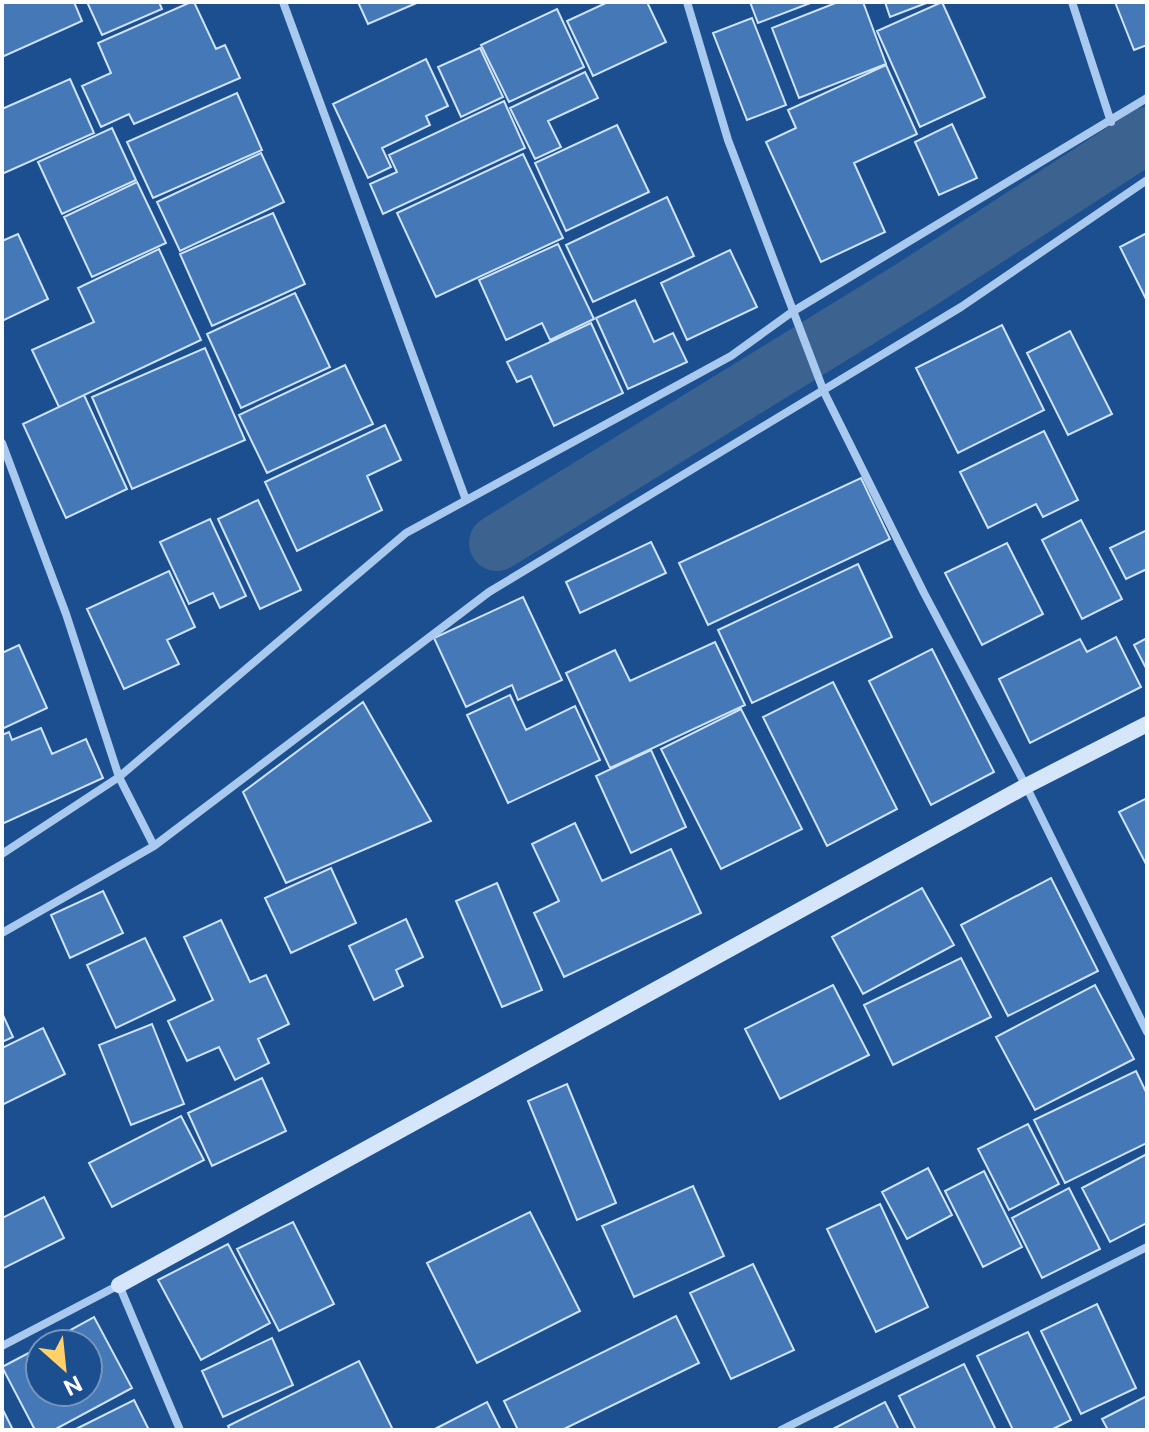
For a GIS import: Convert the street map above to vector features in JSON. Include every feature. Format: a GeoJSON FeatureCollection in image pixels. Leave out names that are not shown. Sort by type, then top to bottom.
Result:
{"type":"FeatureCollection","features":[{"type":"Feature","properties":{"kind":"street"},"geometry":{"type":"LineString","coordinates":[[283,2],[466,500]]}},
{"type":"Feature","properties":{"kind":"street"},"geometry":{"type":"LineString","coordinates":[[687,2],[728,140],[824,392],[924,593],[1026,786],[1147,1032]]}},
{"type":"Feature","properties":{"kind":"street"},"geometry":{"type":"LineString","coordinates":[[1072,2],[1111,122]]}},
{"type":"Feature","properties":{"kind":"street"},"geometry":{"type":"LineString","coordinates":[[2,854],[119,777],[406,533],[731,356],[792,312],[1147,98]]}},
{"type":"Feature","properties":{"kind":"street"},"geometry":{"type":"LineString","coordinates":[[2,933],[154,846],[489,592],[961,307],[1147,180]]}},
{"type":"Feature","properties":{"kind":"street"},"geometry":{"type":"LineString","coordinates":[[2,443],[66,614],[119,777],[154,846]]}},
{"type":"Feature","properties":{"kind":"street"},"geometry":{"type":"LineString","coordinates":[[2,1346],[119,1285],[1026,786],[1147,724]]}},
{"type":"Feature","properties":{"kind":"street"},"geometry":{"type":"LineString","coordinates":[[781,1430],[1147,1247]]}},
{"type":"Feature","properties":{"kind":"street"},"geometry":{"type":"LineString","coordinates":[[119,1285],[180,1430]]}},
{"type":"Feature","properties":{"kind":"building"},"geometry":{"type":"Polygon","coordinates":[[[2,2],[74,2],[82,21],[2,57],[2,2]]]}},
{"type":"Feature","properties":{"kind":"building"},"geometry":{"type":"Polygon","coordinates":[[[87,2],[159,2],[162,9],[102,35],[87,2]]]}},
{"type":"Feature","properties":{"kind":"building"},"geometry":{"type":"Polygon","coordinates":[[[194,2],[216,49],[225,45],[240,78],[134,124],[129,114],[101,127],[82,86],[111,73],[98,43],[194,2]]]}},
{"type":"Feature","properties":{"kind":"building"},"geometry":{"type":"Polygon","coordinates":[[[358,2],[419,2],[368,24],[358,2]]]}},
{"type":"Feature","properties":{"kind":"building"},"geometry":{"type":"Polygon","coordinates":[[[608,2],[647,2],[666,42],[593,76],[567,21],[608,2]]]}},
{"type":"Feature","properties":{"kind":"building"},"geometry":{"type":"Polygon","coordinates":[[[750,2],[813,2],[758,23],[750,2]]]}},
{"type":"Feature","properties":{"kind":"building"},"geometry":{"type":"Polygon","coordinates":[[[838,2],[863,2],[886,64],[799,98],[772,28],[838,2]]]}},
{"type":"Feature","properties":{"kind":"building"},"geometry":{"type":"Polygon","coordinates":[[[885,2],[929,2],[890,17],[885,2]]]}},
{"type":"Feature","properties":{"kind":"building"},"geometry":{"type":"Polygon","coordinates":[[[942,2],[985,97],[920,127],[877,31],[942,2]]]}},
{"type":"Feature","properties":{"kind":"building"},"geometry":{"type":"Polygon","coordinates":[[[1115,2],[1147,2],[1147,45],[1134,50],[1115,2]]]}},
{"type":"Feature","properties":{"kind":"building"},"geometry":{"type":"Polygon","coordinates":[[[557,9],[584,67],[509,102],[481,45],[557,9]]]}},
{"type":"Feature","properties":{"kind":"building"},"geometry":{"type":"Polygon","coordinates":[[[752,18],[786,105],[747,120],[713,33],[752,18]]]}},
{"type":"Feature","properties":{"kind":"building"},"geometry":{"type":"Polygon","coordinates":[[[480,48],[503,97],[461,117],[438,67],[480,48]]]}},
{"type":"Feature","properties":{"kind":"building"},"geometry":{"type":"Polygon","coordinates":[[[426,59],[448,106],[426,116],[430,125],[382,148],[391,167],[368,178],[333,104],[426,59]]]}},
{"type":"Feature","properties":{"kind":"building"},"geometry":{"type":"Polygon","coordinates":[[[886,65],[917,134],[854,163],[885,232],[821,262],[766,142],[796,128],[788,110],[886,65]]]}},
{"type":"Feature","properties":{"kind":"building"},"geometry":{"type":"Polygon","coordinates":[[[585,72],[598,98],[548,121],[561,147],[535,159],[510,108],[585,72]]]}},
{"type":"Feature","properties":{"kind":"building"},"geometry":{"type":"Polygon","coordinates":[[[70,79],[94,133],[2,174],[2,109],[70,79]]]}},
{"type":"Feature","properties":{"kind":"building"},"geometry":{"type":"Polygon","coordinates":[[[237,93],[262,150],[153,198],[127,142],[237,93]]]}},
{"type":"Feature","properties":{"kind":"building"},"geometry":{"type":"Polygon","coordinates":[[[504,101],[525,148],[383,214],[370,184],[397,172],[389,155],[504,101]]]}},
{"type":"Feature","properties":{"kind":"building"},"geometry":{"type":"Polygon","coordinates":[[[952,124],[977,178],[939,195],[915,142],[952,124]]]}},
{"type":"Feature","properties":{"kind":"building"},"geometry":{"type":"Polygon","coordinates":[[[617,125],[649,192],[566,231],[535,163],[617,125]]]}},
{"type":"Feature","properties":{"kind":"building"},"geometry":{"type":"Polygon","coordinates":[[[112,128],[136,180],[62,214],[38,162],[112,128]]]}},
{"type":"Feature","properties":{"kind":"building"},"geometry":{"type":"Polygon","coordinates":[[[261,153],[284,202],[180,251],[157,202],[261,153]]]}},
{"type":"Feature","properties":{"kind":"building"},"geometry":{"type":"Polygon","coordinates":[[[523,154],[563,238],[436,297],[397,213],[523,154]]]}},
{"type":"Feature","properties":{"kind":"building"},"geometry":{"type":"Polygon","coordinates":[[[137,182],[166,243],[92,277],[64,217],[137,182]]]}},
{"type":"Feature","properties":{"kind":"building"},"geometry":{"type":"Polygon","coordinates":[[[667,197],[694,256],[593,302],[566,245],[667,197]]]}},
{"type":"Feature","properties":{"kind":"building"},"geometry":{"type":"Polygon","coordinates":[[[273,213],[305,284],[212,326],[180,254],[273,213]]]}},
{"type":"Feature","properties":{"kind":"building"},"geometry":{"type":"Polygon","coordinates":[[[1147,233],[1147,301],[1120,247],[1147,233]]]}},
{"type":"Feature","properties":{"kind":"building"},"geometry":{"type":"Polygon","coordinates":[[[18,234],[48,299],[2,321],[2,241],[18,234]]]}},
{"type":"Feature","properties":{"kind":"building"},"geometry":{"type":"Polygon","coordinates":[[[558,244],[594,319],[550,340],[542,323],[506,340],[479,280],[558,244]]]}},
{"type":"Feature","properties":{"kind":"building"},"geometry":{"type":"Polygon","coordinates":[[[159,249],[201,340],[59,407],[32,350],[94,322],[78,288],[159,249]]]}},
{"type":"Feature","properties":{"kind":"building"},"geometry":{"type":"Polygon","coordinates":[[[730,250],[757,307],[687,340],[661,283],[730,250]]]}},
{"type":"Feature","properties":{"kind":"building"},"geometry":{"type":"Polygon","coordinates":[[[295,293],[330,367],[241,408],[207,334],[295,293]]]}},
{"type":"Feature","properties":{"kind":"building"},"geometry":{"type":"Polygon","coordinates":[[[635,300],[654,342],[673,333],[687,362],[628,389],[596,318],[635,300]]]}},
{"type":"Feature","properties":{"kind":"building"},"geometry":{"type":"Polygon","coordinates":[[[591,323],[623,393],[554,426],[531,376],[517,382],[507,362],[591,323]]]}},
{"type":"Feature","properties":{"kind":"building"},"geometry":{"type":"Polygon","coordinates":[[[1002,325],[1044,410],[958,453],[916,368],[1002,325]]]}},
{"type":"Feature","properties":{"kind":"building"},"geometry":{"type":"Polygon","coordinates":[[[1070,331],[1112,414],[1068,435],[1027,353],[1070,331]]]}},
{"type":"Feature","properties":{"kind":"building"},"geometry":{"type":"Polygon","coordinates":[[[205,348],[245,440],[132,489],[92,397],[205,348]]]}},
{"type":"Feature","properties":{"kind":"building"},"geometry":{"type":"Polygon","coordinates":[[[345,365],[373,424],[267,473],[239,415],[345,365]]]}},
{"type":"Feature","properties":{"kind":"building"},"geometry":{"type":"Polygon","coordinates":[[[84,395],[127,489],[66,518],[23,424],[84,395]]]}},
{"type":"Feature","properties":{"kind":"building"},"geometry":{"type":"Polygon","coordinates":[[[385,425],[401,460],[367,476],[382,510],[297,551],[265,482],[385,425]]]}},
{"type":"Feature","properties":{"kind":"building"},"geometry":{"type":"Polygon","coordinates":[[[1044,431],[1078,500],[1043,517],[1036,504],[988,528],[960,472],[1044,431]]]}},
{"type":"Feature","properties":{"kind":"building"},"geometry":{"type":"Polygon","coordinates":[[[861,478],[890,539],[708,625],[679,563],[861,478]]]}},
{"type":"Feature","properties":{"kind":"building"},"geometry":{"type":"Polygon","coordinates":[[[258,500],[301,590],[260,609],[218,519],[258,500]]]}},
{"type":"Feature","properties":{"kind":"building"},"geometry":{"type":"Polygon","coordinates":[[[210,519],[246,596],[220,608],[213,593],[189,604],[160,542],[210,519]]]}},
{"type":"Feature","properties":{"kind":"building"},"geometry":{"type":"Polygon","coordinates":[[[1081,520],[1122,599],[1082,619],[1042,540],[1081,520]]]}},
{"type":"Feature","properties":{"kind":"building"},"geometry":{"type":"Polygon","coordinates":[[[1147,530],[1147,569],[1126,579],[1110,548],[1147,530]]]}},
{"type":"Feature","properties":{"kind":"building"},"geometry":{"type":"Polygon","coordinates":[[[651,542],[666,573],[580,613],[566,582],[651,542]]]}},
{"type":"Feature","properties":{"kind":"building"},"geometry":{"type":"Polygon","coordinates":[[[1007,543],[1043,614],[982,645],[945,573],[1007,543]]]}},
{"type":"Feature","properties":{"kind":"building"},"geometry":{"type":"Polygon","coordinates":[[[858,564],[892,637],[752,703],[718,630],[858,564]]]}},
{"type":"Feature","properties":{"kind":"building"},"geometry":{"type":"Polygon","coordinates":[[[169,571],[195,627],[167,640],[179,664],[124,689],[87,609],[169,571]]]}},
{"type":"Feature","properties":{"kind":"building"},"geometry":{"type":"Polygon","coordinates":[[[523,597],[562,680],[518,700],[512,685],[466,707],[434,638],[523,597]]]}},
{"type":"Feature","properties":{"kind":"building"},"geometry":{"type":"Polygon","coordinates":[[[1116,637],[1141,687],[1030,743],[999,679],[1080,639],[1087,652],[1116,637]]]}},
{"type":"Feature","properties":{"kind":"building"},"geometry":{"type":"Polygon","coordinates":[[[1147,638],[1147,670],[1134,645],[1147,638]]]}},
{"type":"Feature","properties":{"kind":"building"},"geometry":{"type":"Polygon","coordinates":[[[715,642],[745,705],[610,768],[566,673],[615,650],[630,681],[715,642]]]}},
{"type":"Feature","properties":{"kind":"building"},"geometry":{"type":"Polygon","coordinates":[[[19,645],[47,708],[2,729],[2,653],[19,645]]]}},
{"type":"Feature","properties":{"kind":"building"},"geometry":{"type":"Polygon","coordinates":[[[932,649],[994,772],[931,805],[869,681],[932,649]]]}},
{"type":"Feature","properties":{"kind":"building"},"geometry":{"type":"Polygon","coordinates":[[[833,682],[897,809],[827,846],[763,717],[833,682]]]}},
{"type":"Feature","properties":{"kind":"building"},"geometry":{"type":"Polygon","coordinates":[[[510,695],[526,730],[575,706],[600,760],[508,803],[467,715],[510,695]]]}},
{"type":"Feature","properties":{"kind":"building"},"geometry":{"type":"Polygon","coordinates":[[[363,702],[431,821],[286,883],[243,792],[363,702]]]}},
{"type":"Feature","properties":{"kind":"building"},"geometry":{"type":"Polygon","coordinates":[[[741,709],[802,829],[721,869],[661,749],[741,709]]]}},
{"type":"Feature","properties":{"kind":"building"},"geometry":{"type":"Polygon","coordinates":[[[41,728],[52,754],[86,739],[103,778],[2,824],[2,735],[9,732],[12,740],[41,728]]]}},
{"type":"Feature","properties":{"kind":"building"},"geometry":{"type":"Polygon","coordinates":[[[651,750],[686,827],[631,853],[596,776],[651,750]]]}},
{"type":"Feature","properties":{"kind":"building"},"geometry":{"type":"Polygon","coordinates":[[[1147,798],[1147,866],[1119,812],[1147,798]]]}},
{"type":"Feature","properties":{"kind":"building"},"geometry":{"type":"Polygon","coordinates":[[[575,823],[602,881],[671,849],[701,913],[564,977],[534,913],[559,901],[532,844],[575,823]]]}},
{"type":"Feature","properties":{"kind":"building"},"geometry":{"type":"Polygon","coordinates":[[[331,868],[356,923],[291,953],[265,898],[331,868]]]}},
{"type":"Feature","properties":{"kind":"building"},"geometry":{"type":"Polygon","coordinates":[[[1051,878],[1098,971],[1008,1016],[961,925],[1051,878]]]}},
{"type":"Feature","properties":{"kind":"building"},"geometry":{"type":"Polygon","coordinates":[[[497,883],[542,990],[502,1007],[456,901],[497,883]]]}},
{"type":"Feature","properties":{"kind":"building"},"geometry":{"type":"Polygon","coordinates":[[[922,888],[954,945],[863,994],[832,937],[922,888]]]}},
{"type":"Feature","properties":{"kind":"building"},"geometry":{"type":"Polygon","coordinates":[[[103,891],[123,933],[70,958],[51,915],[103,891]]]}},
{"type":"Feature","properties":{"kind":"building"},"geometry":{"type":"Polygon","coordinates":[[[406,919],[423,957],[396,970],[403,986],[374,1000],[349,946],[406,919]]]}},
{"type":"Feature","properties":{"kind":"building"},"geometry":{"type":"Polygon","coordinates":[[[221,920],[250,982],[266,975],[289,1024],[258,1039],[269,1063],[235,1080],[219,1047],[187,1061],[168,1021],[213,1000],[184,937],[221,920]]]}},
{"type":"Feature","properties":{"kind":"building"},"geometry":{"type":"Polygon","coordinates":[[[145,938],[175,1000],[116,1028],[87,965],[145,938]]]}},
{"type":"Feature","properties":{"kind":"building"},"geometry":{"type":"Polygon","coordinates":[[[961,958],[991,1017],[893,1065],[864,1005],[961,958]]]}},
{"type":"Feature","properties":{"kind":"building"},"geometry":{"type":"Polygon","coordinates":[[[833,985],[869,1055],[780,1099],[745,1029],[833,985]]]}},
{"type":"Feature","properties":{"kind":"building"},"geometry":{"type":"Polygon","coordinates":[[[1095,985],[1134,1059],[1035,1110],[996,1037],[1095,985]]]}},
{"type":"Feature","properties":{"kind":"building"},"geometry":{"type":"Polygon","coordinates":[[[2,1013],[13,1037],[2,1042],[2,1013]]]}},
{"type":"Feature","properties":{"kind":"building"},"geometry":{"type":"Polygon","coordinates":[[[152,1024],[184,1104],[131,1125],[99,1045],[152,1024]]]}},
{"type":"Feature","properties":{"kind":"building"},"geometry":{"type":"Polygon","coordinates":[[[43,1028],[65,1074],[2,1105],[2,1048],[43,1028]]]}},
{"type":"Feature","properties":{"kind":"building"},"geometry":{"type":"Polygon","coordinates":[[[1136,1071],[1147,1094],[1147,1143],[1065,1183],[1034,1120],[1136,1071]]]}},
{"type":"Feature","properties":{"kind":"building"},"geometry":{"type":"Polygon","coordinates":[[[262,1078],[286,1131],[212,1166],[188,1113],[262,1078]]]}},
{"type":"Feature","properties":{"kind":"building"},"geometry":{"type":"Polygon","coordinates":[[[567,1084],[616,1203],[577,1220],[528,1101],[567,1084]]]}},
{"type":"Feature","properties":{"kind":"building"},"geometry":{"type":"Polygon","coordinates":[[[181,1116],[204,1160],[112,1207],[89,1163],[181,1116]]]}},
{"type":"Feature","properties":{"kind":"building"},"geometry":{"type":"Polygon","coordinates":[[[1028,1124],[1059,1184],[1009,1210],[978,1149],[1028,1124]]]}},
{"type":"Feature","properties":{"kind":"building"},"geometry":{"type":"Polygon","coordinates":[[[1147,1154],[1147,1223],[1110,1242],[1082,1188],[1147,1154]]]}},
{"type":"Feature","properties":{"kind":"building"},"geometry":{"type":"Polygon","coordinates":[[[928,1168],[952,1215],[907,1239],[882,1192],[928,1168]]]}},
{"type":"Feature","properties":{"kind":"building"},"geometry":{"type":"Polygon","coordinates":[[[984,1171],[1022,1247],[983,1267],[945,1191],[984,1171]]]}},
{"type":"Feature","properties":{"kind":"building"},"geometry":{"type":"Polygon","coordinates":[[[693,1186],[724,1256],[634,1297],[602,1226],[693,1186]]]}},
{"type":"Feature","properties":{"kind":"building"},"geometry":{"type":"Polygon","coordinates":[[[1069,1188],[1100,1249],[1042,1278],[1012,1218],[1069,1188]]]}},
{"type":"Feature","properties":{"kind":"building"},"geometry":{"type":"Polygon","coordinates":[[[44,1197],[64,1238],[2,1269],[2,1218],[44,1197]]]}},
{"type":"Feature","properties":{"kind":"building"},"geometry":{"type":"Polygon","coordinates":[[[880,1204],[928,1307],[876,1332],[827,1229],[880,1204]]]}},
{"type":"Feature","properties":{"kind":"building"},"geometry":{"type":"Polygon","coordinates":[[[530,1212],[580,1311],[477,1363],[427,1263],[530,1212]]]}},
{"type":"Feature","properties":{"kind":"building"},"geometry":{"type":"Polygon","coordinates":[[[293,1222],[334,1304],[279,1331],[237,1249],[293,1222]]]}},
{"type":"Feature","properties":{"kind":"building"},"geometry":{"type":"Polygon","coordinates":[[[228,1244],[270,1323],[201,1360],[158,1280],[228,1244]]]}},
{"type":"Feature","properties":{"kind":"building"},"geometry":{"type":"Polygon","coordinates":[[[753,1264],[794,1350],[731,1379],[690,1293],[753,1264]]]}},
{"type":"Feature","properties":{"kind":"building"},"geometry":{"type":"Polygon","coordinates":[[[1097,1304],[1136,1388],[1081,1414],[1041,1331],[1097,1304]]]}},
{"type":"Feature","properties":{"kind":"building"},"geometry":{"type":"Polygon","coordinates":[[[676,1316],[699,1363],[562,1430],[518,1430],[504,1401],[676,1316]]]}},
{"type":"Feature","properties":{"kind":"building"},"geometry":{"type":"Polygon","coordinates":[[[94,1317],[100,1328],[74,1328],[94,1317]]]}},
{"type":"Feature","properties":{"kind":"building"},"geometry":{"type":"Polygon","coordinates":[[[1028,1332],[1071,1420],[1051,1430],[1013,1430],[977,1356],[1028,1332]]]}},
{"type":"Feature","properties":{"kind":"building"},"geometry":{"type":"Polygon","coordinates":[[[104,1336],[132,1388],[104,1403],[104,1336]]]}},
{"type":"Feature","properties":{"kind":"building"},"geometry":{"type":"Polygon","coordinates":[[[272,1338],[293,1385],[223,1417],[202,1371],[272,1338]]]}},
{"type":"Feature","properties":{"kind":"building"},"geometry":{"type":"Polygon","coordinates":[[[24,1355],[24,1408],[95,1408],[54,1430],[35,1430],[2,1367],[24,1355]]]}},
{"type":"Feature","properties":{"kind":"building"},"geometry":{"type":"Polygon","coordinates":[[[359,1361],[393,1430],[230,1430],[228,1426],[359,1361]]]}},
{"type":"Feature","properties":{"kind":"building"},"geometry":{"type":"Polygon","coordinates":[[[964,1364],[996,1430],[916,1430],[899,1396],[964,1364]]]}},
{"type":"Feature","properties":{"kind":"building"},"geometry":{"type":"Polygon","coordinates":[[[1147,1396],[1147,1430],[1108,1430],[1102,1419],[1147,1396]]]}},
{"type":"Feature","properties":{"kind":"building"},"geometry":{"type":"Polygon","coordinates":[[[134,1400],[149,1430],[74,1430],[134,1400]]]}},
{"type":"Feature","properties":{"kind":"building"},"geometry":{"type":"Polygon","coordinates":[[[487,1402],[501,1430],[433,1430],[487,1402]]]}},
{"type":"Feature","properties":{"kind":"building"},"geometry":{"type":"Polygon","coordinates":[[[885,1402],[899,1430],[831,1430],[885,1402]]]}},
{"type":"Feature","properties":{"kind":"building"},"geometry":{"type":"Polygon","coordinates":[[[2,1408],[13,1430],[2,1430],[2,1408]]]}},
{"type":"Feature","properties":{"kind":"waterway"},"geometry":{"type":"LineString","coordinates":[[497,543],[914,286],[1147,135]]}}]}
